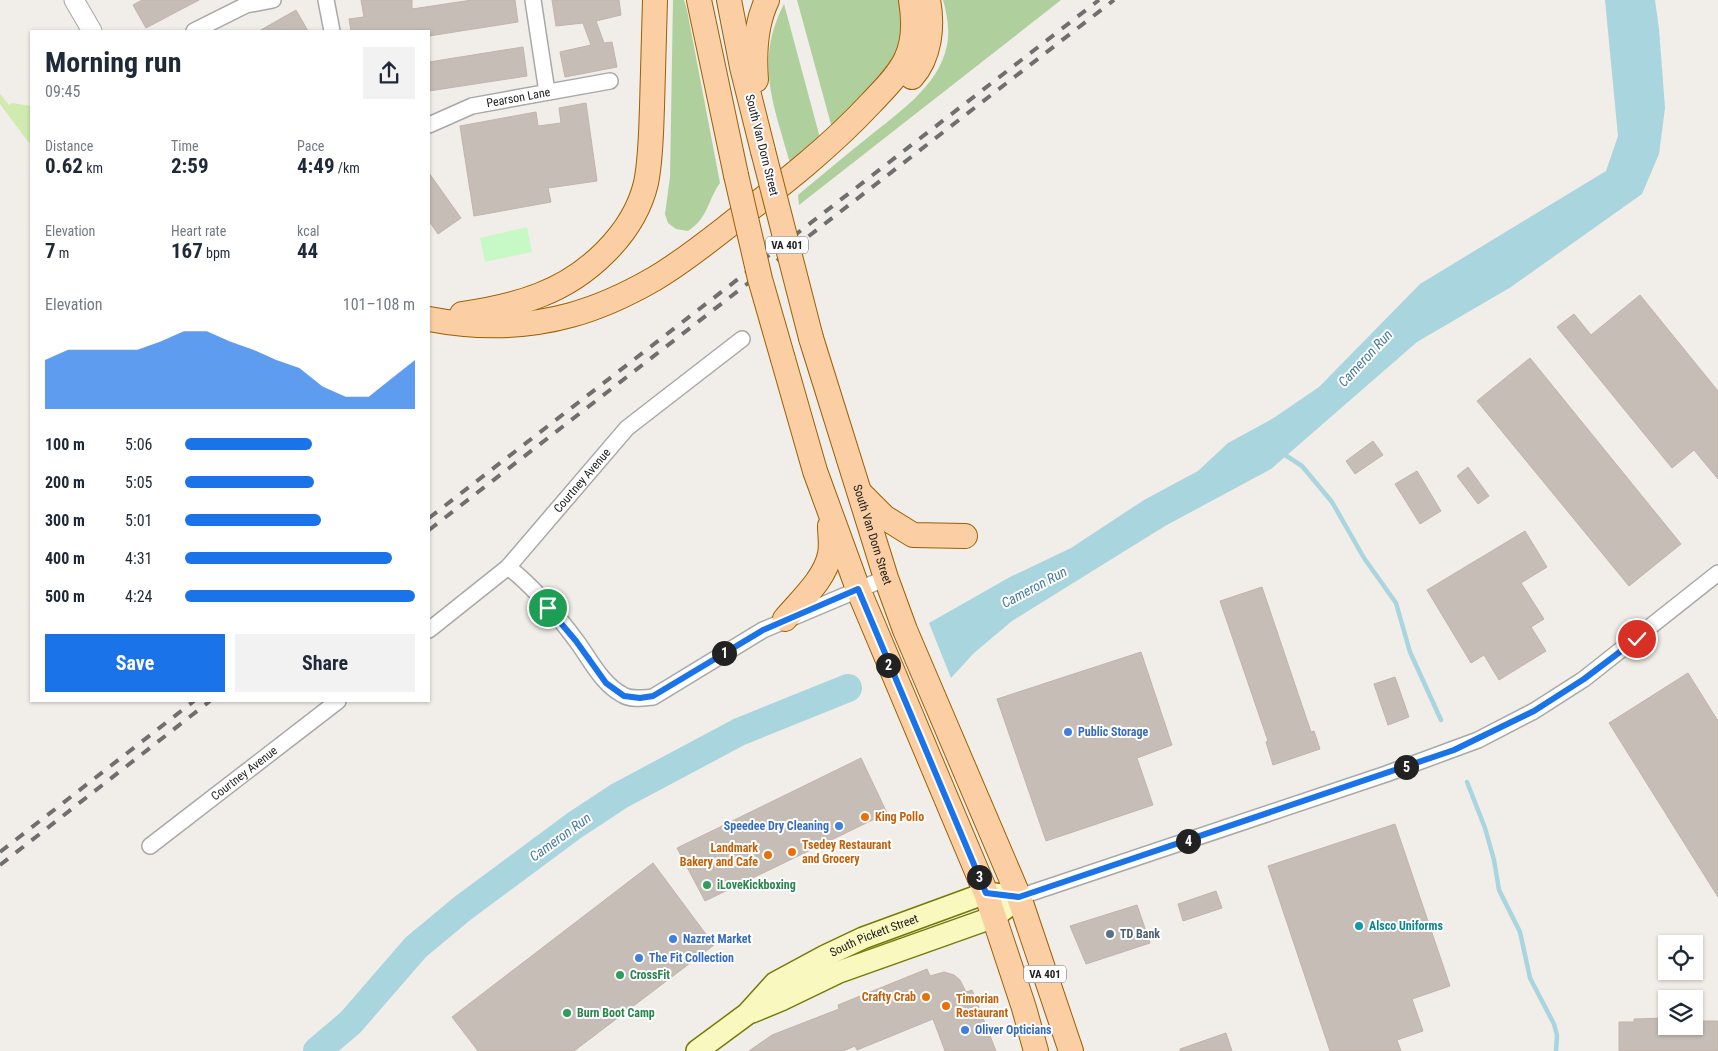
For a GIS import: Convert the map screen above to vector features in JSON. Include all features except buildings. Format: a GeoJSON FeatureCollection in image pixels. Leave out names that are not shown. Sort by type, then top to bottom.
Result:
{"type":"FeatureCollection","features":[{"type":"Feature","properties":{"kind":"main road"},"geometry":{"type":"LineString","coordinates":[[430,319],[490,310],[541,295],[586,269],[602,256],[628,225],[646,183],[650,149],[655,0]]}},
{"type":"Feature","properties":{"kind":"main road","name":"VA 401"},"geometry":{"type":"LineString","coordinates":[[699,0],[760,279],[801,427],[858,589],[986,893],[1024,1008],[1036,1051]]}},
{"type":"Feature","properties":{"kind":"main road","name":"South Van Dorn Street"},"geometry":{"type":"LineString","coordinates":[[730,0],[742,67],[811,338],[886,578],[905,630],[1019,897],[1071,1051]]}},
{"type":"Feature","properties":{"kind":"main road"},"geometry":{"type":"LineString","coordinates":[[764,152],[755,51],[758,26],[768,0]]}},
{"type":"Feature","properties":{"kind":"main road"},"geometry":{"type":"LineString","coordinates":[[430,319],[476,326],[516,325],[572,315],[629,293],[692,253],[793,176],[841,135],[882,92],[906,60],[913,30],[911,0]]}},
{"type":"Feature","properties":{"kind":"main road"},"geometry":{"type":"LineString","coordinates":[[841,135],[874,114],[914,75],[928,46],[931,13],[928,0]]}},
{"type":"Feature","properties":{"kind":"main road"},"geometry":{"type":"LineString","coordinates":[[859,492],[884,517],[913,534],[965,536]]}},
{"type":"Feature","properties":{"kind":"main road"},"geometry":{"type":"LineString","coordinates":[[786,619],[813,585],[828,562],[830,551],[830,509]]}},
{"type":"Feature","properties":{"kind":"main road","name":"South Pickett Street"},"geometry":{"type":"LineString","coordinates":[[697,1051],[747,1014],[774,983],[862,938],[986,893],[1019,897]]}},
{"type":"Feature","properties":{"kind":"main road","name":"South Pickett Street"},"geometry":{"type":"LineString","coordinates":[[747,1014],[840,972],[994,917],[1019,897]]}},
{"type":"Feature","properties":{"kind":"street"},"geometry":{"type":"LineString","coordinates":[[74,0],[91,30]]}},
{"type":"Feature","properties":{"kind":"street"},"geometry":{"type":"LineString","coordinates":[[196,30],[244,2],[273,0]]}},
{"type":"Feature","properties":{"kind":"street"},"geometry":{"type":"LineString","coordinates":[[326,0],[332,30]]}},
{"type":"Feature","properties":{"kind":"street"},"geometry":{"type":"LineString","coordinates":[[533,0],[548,92]]}},
{"type":"Feature","properties":{"kind":"street","name":"Pearson Lane"},"geometry":{"type":"LineString","coordinates":[[430,125],[472,106],[610,82]]}},
{"type":"Feature","properties":{"kind":"street","name":"Courtney Avenue"},"geometry":{"type":"LineString","coordinates":[[430,629],[508,567],[627,428],[742,339]]}},
{"type":"Feature","properties":{"kind":"street"},"geometry":{"type":"LineString","coordinates":[[508,567],[526,581],[576,641],[606,683],[624,696],[640,698],[653,696],[786,619],[886,578]]}},
{"type":"Feature","properties":{"kind":"street","name":"South Pickett Street"},"geometry":{"type":"LineString","coordinates":[[1019,897],[1394,771],[1478,740],[1534,711],[1584,679],[1718,573]]}},
{"type":"Feature","properties":{"kind":"street","name":"Courtney Avenue"},"geometry":{"type":"LineString","coordinates":[[150,846],[337,702]]}},
{"type":"Feature","properties":{"kind":"green space"},"geometry":{"type":"Polygon","coordinates":[[[673,0],[684,0],[687,10],[720,183],[700,220],[688,231],[676,229],[668,223],[665,214],[670,177],[673,0]]]}},
{"type":"Feature","properties":{"kind":"green space"},"geometry":{"type":"Polygon","coordinates":[[[797,0],[902,0],[904,38],[893,64],[832,128],[797,0]]]}},
{"type":"Feature","properties":{"kind":"green space"},"geometry":{"type":"Polygon","coordinates":[[[943,0],[1061,0],[799,205],[798,195],[903,109],[926,87],[942,60],[948,40],[948,22],[943,0]]]}},
{"type":"Feature","properties":{"kind":"green space"},"geometry":{"type":"Polygon","coordinates":[[[784,4],[820,138],[790,163],[773,102],[768,65],[775,25],[784,4]]]}},
{"type":"Feature","properties":{"kind":"green space"},"geometry":{"type":"Polygon","coordinates":[[[0,94],[9,105],[12,103],[30,106],[30,142],[29,143],[0,104],[0,94]]]}},
{"type":"Feature","properties":{"kind":"green space"},"geometry":{"type":"Polygon","coordinates":[[[527,227],[532,252],[485,262],[480,238],[527,227]]]}},
{"type":"Feature","properties":{"kind":"water"},"geometry":{"type":"Polygon","coordinates":[[[1605,0],[1655,0],[1665,108],[1659,154],[1642,194],[1511,287],[1417,342],[1271,469],[1165,526],[1012,621],[974,653],[951,678],[929,623],[1010,577],[1071,548],[1144,500],[1198,471],[1228,443],[1272,419],[1319,387],[1420,284],[1606,171],[1618,136],[1605,0]]]}},
{"type":"Feature","properties":{"kind":"waterway"},"geometry":{"type":"LineString","coordinates":[[1282,453],[1302,466],[1332,502],[1364,558],[1396,603],[1410,652],[1441,720]]}},
{"type":"Feature","properties":{"kind":"waterway","name":"Cameron Run"},"geometry":{"type":"LineString","coordinates":[[317,1051],[351,1022],[416,947],[463,908],[575,825],[619,796],[739,732],[848,688]]}},
{"type":"Feature","properties":{"kind":"waterway"},"geometry":{"type":"LineString","coordinates":[[1467,782],[1485,828],[1494,860],[1499,890],[1520,932],[1530,978],[1554,1024],[1557,1035],[1556,1051]]}},
{"type":"Feature","properties":{"kind":"railway"},"geometry":{"type":"LineString","coordinates":[[430,517],[1099,0]]}},
{"type":"Feature","properties":{"kind":"railway"},"geometry":{"type":"LineString","coordinates":[[430,529],[1114,0]]}},
{"type":"Feature","properties":{"kind":"railway"},"geometry":{"type":"LineString","coordinates":[[0,852],[193,702]]}},
{"type":"Feature","properties":{"kind":"railway"},"geometry":{"type":"LineString","coordinates":[[0,865],[209,702]]}},
{"type":"Feature","properties":{"kind":"place","name":"Public Storage"},"geometry":{"type":"Point","coordinates":[1068,732]}},
{"type":"Feature","properties":{"kind":"place","name":"King Pollo"},"geometry":{"type":"Point","coordinates":[865,817]}},
{"type":"Feature","properties":{"kind":"place","name":"Speedee Dry Cleaning"},"geometry":{"type":"Point","coordinates":[839,826]}},
{"type":"Feature","properties":{"kind":"place","name":"Tsedey Restaurant and Grocery"},"geometry":{"type":"Point","coordinates":[792,852]}},
{"type":"Feature","properties":{"kind":"place","name":"Landmark Bakery and Cafe"},"geometry":{"type":"Point","coordinates":[768,855]}},
{"type":"Feature","properties":{"kind":"place","name":"iLoveKickboxing"},"geometry":{"type":"Point","coordinates":[707,885]}},
{"type":"Feature","properties":{"kind":"place","name":"Alsco Uniforms"},"geometry":{"type":"Point","coordinates":[1359,926]}},
{"type":"Feature","properties":{"kind":"place","name":"TD Bank"},"geometry":{"type":"Point","coordinates":[1110,934]}},
{"type":"Feature","properties":{"kind":"place","name":"Nazret Market"},"geometry":{"type":"Point","coordinates":[673,939]}},
{"type":"Feature","properties":{"kind":"place","name":"The Fit Collection"},"geometry":{"type":"Point","coordinates":[639,958]}},
{"type":"Feature","properties":{"kind":"place","name":"CrossFit"},"geometry":{"type":"Point","coordinates":[620,975]}},
{"type":"Feature","properties":{"kind":"place","name":"Crafty Crab"},"geometry":{"type":"Point","coordinates":[926,997]}},
{"type":"Feature","properties":{"kind":"place","name":"Timorian Restaurant"},"geometry":{"type":"Point","coordinates":[946,1006]}},
{"type":"Feature","properties":{"kind":"place","name":"Burn Boot Camp"},"geometry":{"type":"Point","coordinates":[567,1013]}},
{"type":"Feature","properties":{"kind":"place","name":"Oliver Opticians"},"geometry":{"type":"Point","coordinates":[965,1030]}},
{"type":"Feature","properties":{"kind":"route"},"geometry":{"type":"LineString","coordinates":[[548,608],[576,641],[606,683],[624,696],[640,698],[653,696],[763,630],[858,589],[986,893],[1019,897],[1386,774],[1478,740],[1534,711],[1558,696],[1637,639]]}}]}
